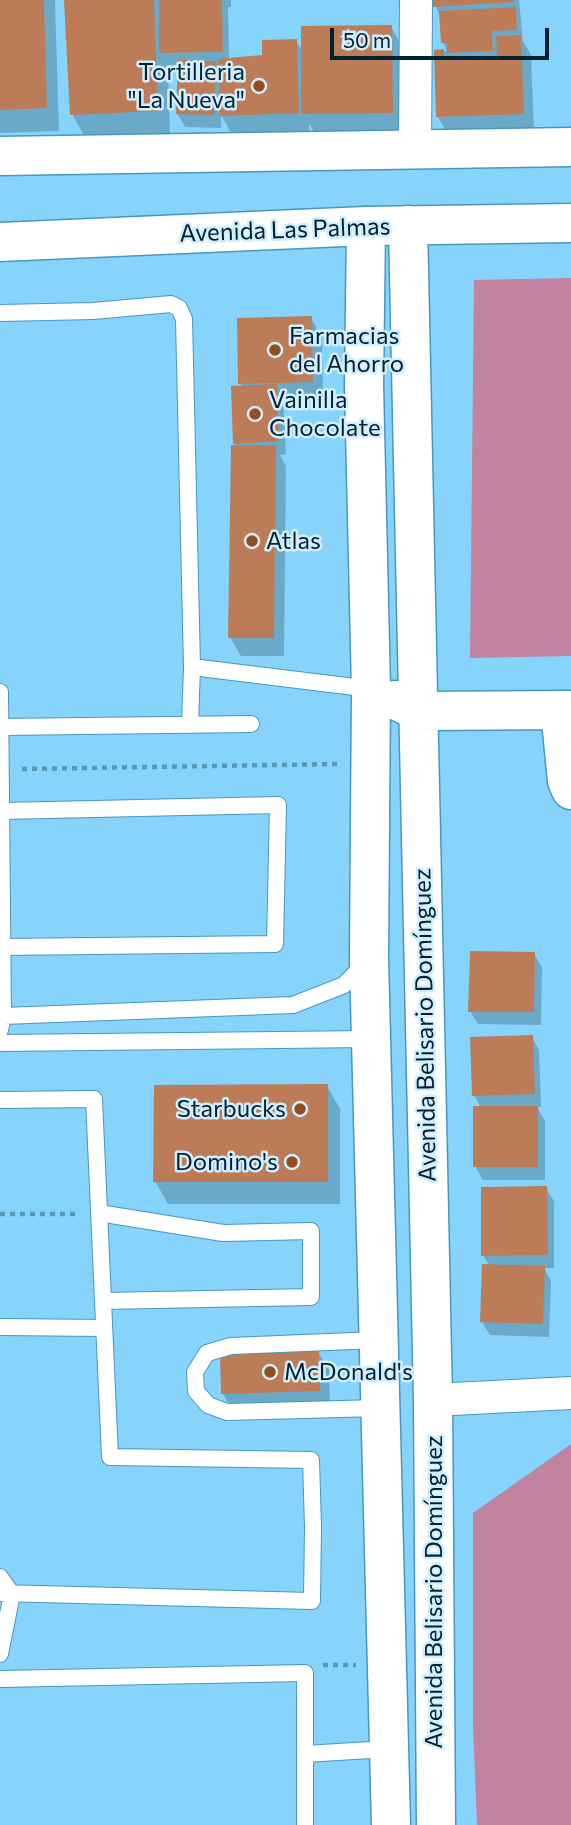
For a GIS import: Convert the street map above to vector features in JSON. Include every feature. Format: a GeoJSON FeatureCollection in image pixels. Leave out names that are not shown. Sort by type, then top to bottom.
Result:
{"type":"FeatureCollection","features":[{"type":"Feature","properties":{"kind":"street"},"geometry":{"type":"LineString","coordinates":[[415,149],[416,0]]}},
{"type":"Feature","properties":{"kind":"street"},"geometry":{"type":"LineString","coordinates":[[0,156],[571,147]]}},
{"type":"Feature","properties":{"kind":"street","name":"Avenida Las Palmas"},"geometry":{"type":"LineString","coordinates":[[0,242],[366,226],[571,223]]}},
{"type":"Feature","properties":{"kind":"street","name":"Avenida Belisario Domínguez"},"geometry":{"type":"LineString","coordinates":[[408,225],[433,1400],[436,1825]]}},
{"type":"Feature","properties":{"kind":"street","name":"Avenida Belisario Domínguez"},"geometry":{"type":"LineString","coordinates":[[366,226],[364,386],[371,688],[369,959],[391,1825]]}},
{"type":"Feature","properties":{"kind":"street"},"geometry":{"type":"LineString","coordinates":[[364,386],[410,382]]}},
{"type":"Feature","properties":{"kind":"street"},"geometry":{"type":"LineString","coordinates":[[371,688],[418,711],[565,710],[571,790]]}},
{"type":"Feature","properties":{"kind":"street"},"geometry":{"type":"LineString","coordinates":[[433,1400],[571,1393]]}},
{"type":"Feature","properties":{"kind":"lane"},"geometry":{"type":"LineString","coordinates":[[0,313],[93,311],[171,304],[179,308],[184,319],[192,667],[190,724]]}},
{"type":"Feature","properties":{"kind":"lane"},"geometry":{"type":"LineString","coordinates":[[192,667],[371,688]]}},
{"type":"Feature","properties":{"kind":"lane"},"geometry":{"type":"LineString","coordinates":[[0,692],[1,1023],[293,1005],[344,985],[369,959]]}},
{"type":"Feature","properties":{"kind":"lane"},"geometry":{"type":"LineString","coordinates":[[0,727],[251,724]]}},
{"type":"Feature","properties":{"kind":"lane"},"geometry":{"type":"LineString","coordinates":[[1,811],[278,805],[275,944],[2,947]]}},
{"type":"Feature","properties":{"kind":"lane"},"geometry":{"type":"LineString","coordinates":[[0,1043],[371,1039]]}},
{"type":"Feature","properties":{"kind":"lane"},"geometry":{"type":"LineString","coordinates":[[0,1100],[94,1098],[110,1457],[311,1460],[312,1601],[6,1593]]}},
{"type":"Feature","properties":{"kind":"lane"},"geometry":{"type":"LineString","coordinates":[[99,1213],[223,1233],[311,1231],[311,1297],[103,1300]]}},
{"type":"Feature","properties":{"kind":"lane"},"geometry":{"type":"LineString","coordinates":[[0,1327],[104,1328]]}},
{"type":"Feature","properties":{"kind":"lane"},"geometry":{"type":"LineString","coordinates":[[377,1340],[231,1346],[207,1353],[195,1372],[196,1391],[208,1405],[227,1412],[379,1408]]}},
{"type":"Feature","properties":{"kind":"lane"},"geometry":{"type":"LineString","coordinates":[[0,1577],[6,1593],[0,1654]]}},
{"type":"Feature","properties":{"kind":"lane"},"geometry":{"type":"LineString","coordinates":[[0,1679],[305,1673],[305,1825]]}},
{"type":"Feature","properties":{"kind":"lane"},"geometry":{"type":"LineString","coordinates":[[305,1754],[387,1749]]}},
{"type":"Feature","properties":{"kind":"path"},"geometry":{"type":"LineString","coordinates":[[1,769],[369,764]]}},
{"type":"Feature","properties":{"kind":"path"},"geometry":{"type":"LineString","coordinates":[[0,1214],[99,1213]]}},
{"type":"Feature","properties":{"kind":"shaded area"},"geometry":{"type":"Polygon","coordinates":[[[571,278],[571,656],[470,658],[474,280],[571,278]]]}},
{"type":"Feature","properties":{"kind":"shaded area"},"geometry":{"type":"Polygon","coordinates":[[[571,1444],[571,1825],[477,1825],[473,1727],[473,1513],[571,1444]]]}},
{"type":"Feature","properties":{"kind":"building"},"geometry":{"type":"Polygon","coordinates":[[[0,0],[44,0],[47,108],[0,110],[0,0]]]}},
{"type":"Feature","properties":{"kind":"building"},"geometry":{"type":"Polygon","coordinates":[[[64,0],[154,0],[158,111],[70,115],[64,0]]]}},
{"type":"Feature","properties":{"kind":"building"},"geometry":{"type":"Polygon","coordinates":[[[159,0],[222,0],[223,52],[159,53],[159,0]]]}},
{"type":"Feature","properties":{"kind":"building"},"geometry":{"type":"Polygon","coordinates":[[[431,0],[514,0],[514,2],[432,7],[431,0]]]}},
{"type":"Feature","properties":{"kind":"building"},"geometry":{"type":"Polygon","coordinates":[[[516,7],[517,30],[492,31],[493,51],[447,53],[447,43],[441,43],[439,11],[516,7]]]}},
{"type":"Feature","properties":{"kind":"building"},"geometry":{"type":"Polygon","coordinates":[[[392,25],[393,113],[301,114],[301,26],[392,25]]]}},
{"type":"Feature","properties":{"kind":"building"},"geometry":{"type":"Polygon","coordinates":[[[521,35],[524,114],[436,117],[434,50],[444,49],[444,58],[497,56],[496,36],[521,35]]]}},
{"type":"Feature","properties":{"kind":"building","name":"Tortilleria \"La Nueva\""},"geometry":{"type":"Polygon","coordinates":[[[297,39],[299,113],[220,116],[218,59],[262,55],[262,40],[297,39]]]}},
{"type":"Feature","properties":{"kind":"building"},"geometry":{"type":"Polygon","coordinates":[[[178,60],[216,61],[214,115],[176,114],[178,60]]]}},
{"type":"Feature","properties":{"kind":"building","name":"Farmacias del Ahorro"},"geometry":{"type":"Polygon","coordinates":[[[312,316],[313,382],[238,384],[237,318],[312,316]]]}},
{"type":"Feature","properties":{"kind":"building","name":"Vainilla Chocolate"},"geometry":{"type":"Polygon","coordinates":[[[277,384],[279,441],[233,444],[231,386],[277,384]]]}},
{"type":"Feature","properties":{"kind":"building","name":"Atlas"},"geometry":{"type":"Polygon","coordinates":[[[231,445],[276,445],[274,638],[228,638],[231,445]]]}},
{"type":"Feature","properties":{"kind":"building"},"geometry":{"type":"Polygon","coordinates":[[[470,951],[535,952],[534,1012],[468,1012],[470,951]]]}},
{"type":"Feature","properties":{"kind":"building"},"geometry":{"type":"Polygon","coordinates":[[[533,1035],[535,1094],[472,1096],[470,1037],[533,1035]]]}},
{"type":"Feature","properties":{"kind":"building"},"geometry":{"type":"Polygon","coordinates":[[[328,1084],[328,1182],[153,1182],[154,1085],[328,1084]]]}},
{"type":"Feature","properties":{"kind":"building"},"geometry":{"type":"Polygon","coordinates":[[[473,1106],[538,1106],[538,1167],[473,1167],[473,1106]]]}},
{"type":"Feature","properties":{"kind":"building"},"geometry":{"type":"Polygon","coordinates":[[[547,1186],[548,1255],[481,1256],[481,1187],[547,1186]]]}},
{"type":"Feature","properties":{"kind":"building"},"geometry":{"type":"Polygon","coordinates":[[[482,1264],[545,1266],[543,1324],[480,1322],[482,1264]]]}},
{"type":"Feature","properties":{"kind":"building","name":"McDonald's"},"geometry":{"type":"Polygon","coordinates":[[[319,1350],[320,1391],[221,1394],[220,1353],[319,1350]]]}},
{"type":"Feature","properties":{"kind":"place","name":"Tortilleria \"La Nueva\""},"geometry":{"type":"Point","coordinates":[259,86]}},
{"type":"Feature","properties":{"kind":"place","name":"Farmacias del Ahorro"},"geometry":{"type":"Point","coordinates":[275,350]}},
{"type":"Feature","properties":{"kind":"place","name":"Vainilla Chocolate"},"geometry":{"type":"Point","coordinates":[255,414]}},
{"type":"Feature","properties":{"kind":"place","name":"Atlas"},"geometry":{"type":"Point","coordinates":[252,541]}},
{"type":"Feature","properties":{"kind":"place","name":"Starbucks"},"geometry":{"type":"Point","coordinates":[300,1109]}},
{"type":"Feature","properties":{"kind":"place","name":"Domino's"},"geometry":{"type":"Point","coordinates":[292,1162]}},
{"type":"Feature","properties":{"kind":"place","name":"McDonald's"},"geometry":{"type":"Point","coordinates":[270,1372]}}]}
